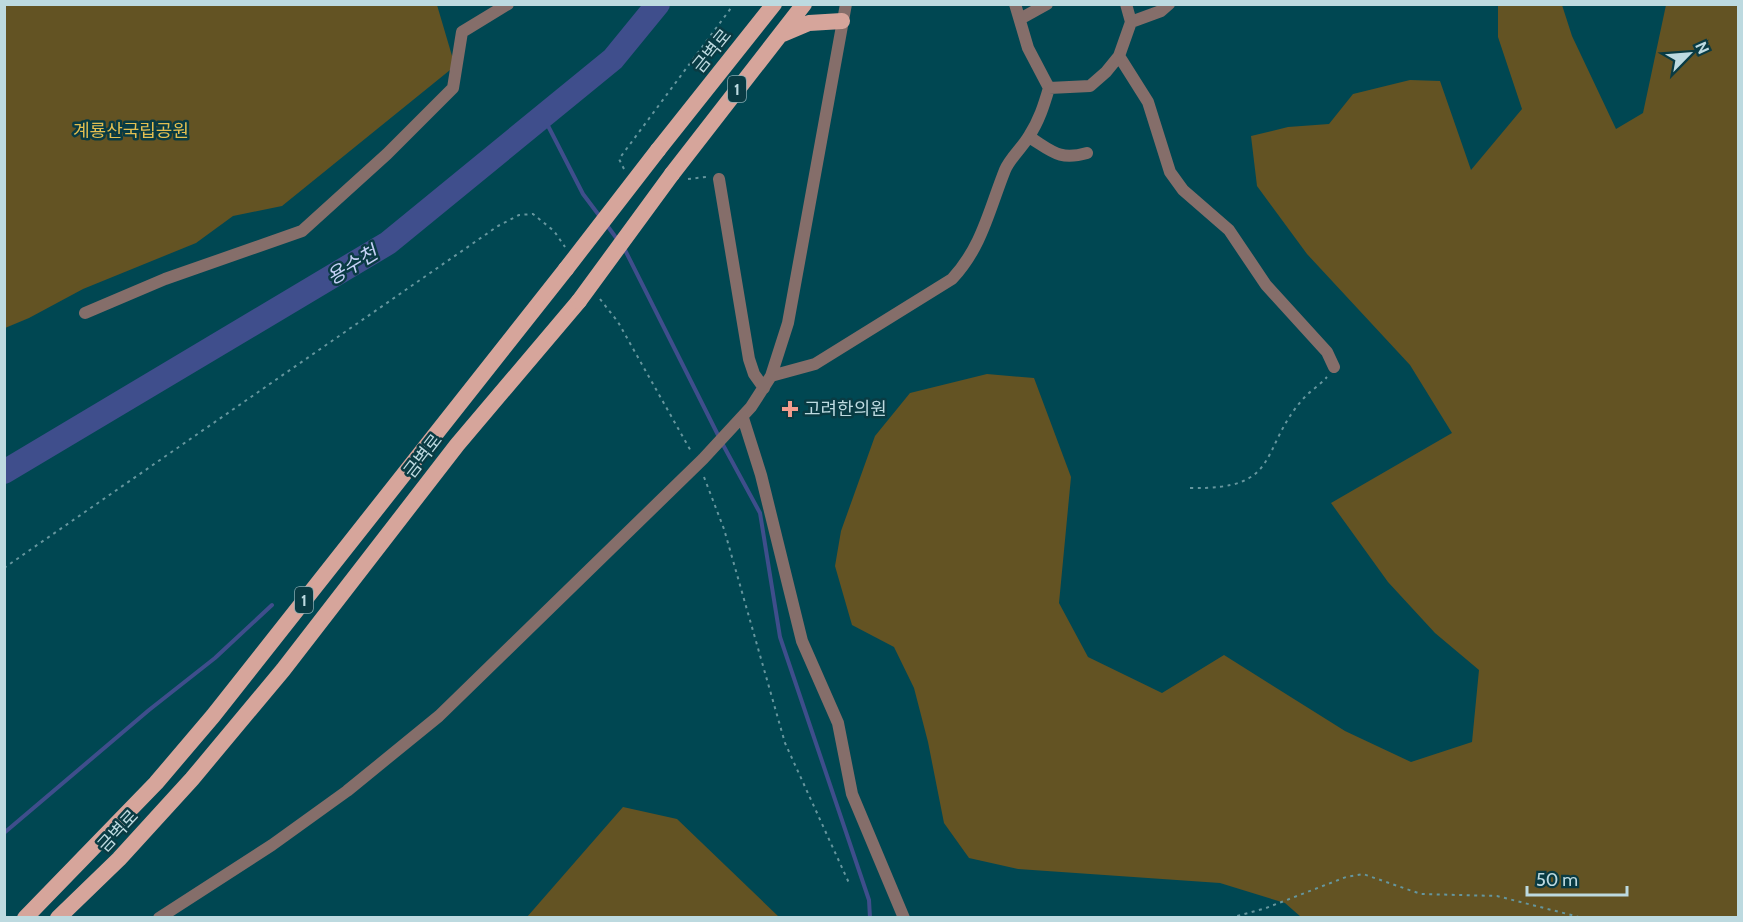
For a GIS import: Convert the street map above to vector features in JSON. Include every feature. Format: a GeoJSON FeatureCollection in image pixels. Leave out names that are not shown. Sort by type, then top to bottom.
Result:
{"type":"FeatureCollection","features":[{"type":"Feature","properties":{"kind":"highway","name":"금벽로"},"geometry":{"type":"LineString","coordinates":[[25,918],[156,783],[206,724],[774,4]]}},
{"type":"Feature","properties":{"kind":"highway","name":"금벽로"},"geometry":{"type":"LineString","coordinates":[[58,918],[119,859],[192,779],[283,670],[457,444],[579,301],[672,174],[804,4]]}},
{"type":"Feature","properties":{"kind":"highway"},"geometry":{"type":"LineString","coordinates":[[777,37],[798,25],[844,13]]}},
{"type":"Feature","properties":{"kind":"street"},"geometry":{"type":"LineString","coordinates":[[85,313],[165,279],[302,231],[387,154],[453,88],[462,33],[508,4]]}},
{"type":"Feature","properties":{"kind":"street"},"geometry":{"type":"LineString","coordinates":[[771,376],[814,364],[952,279],[967,263],[982,235],[1006,168],[1029,137],[1040,115],[1049,88],[1028,48],[1015,4]]}},
{"type":"Feature","properties":{"kind":"street"},"geometry":{"type":"LineString","coordinates":[[1020,19],[1047,4]]}},
{"type":"Feature","properties":{"kind":"street"},"geometry":{"type":"LineString","coordinates":[[1049,88],[1090,87],[1119,56],[1131,22],[1126,4]]}},
{"type":"Feature","properties":{"kind":"street"},"geometry":{"type":"LineString","coordinates":[[1131,22],[1161,11],[1169,4]]}},
{"type":"Feature","properties":{"kind":"street"},"geometry":{"type":"LineString","coordinates":[[159,918],[272,845],[347,791],[439,716],[701,462],[743,418],[771,376],[788,323],[844,13]]}},
{"type":"Feature","properties":{"kind":"street"},"geometry":{"type":"LineString","coordinates":[[1119,56],[1148,102],[1170,172],[1183,190],[1229,230],[1266,285],[1327,352],[1334,367]]}},
{"type":"Feature","properties":{"kind":"street"},"geometry":{"type":"LineString","coordinates":[[1029,137],[1059,156],[1070,158],[1087,153]]}},
{"type":"Feature","properties":{"kind":"street"},"geometry":{"type":"LineString","coordinates":[[719,179],[749,359],[754,374],[764,388]]}},
{"type":"Feature","properties":{"kind":"street"},"geometry":{"type":"LineString","coordinates":[[743,418],[802,641],[838,723],[852,794],[904,918]]}},
{"type":"Feature","properties":{"kind":"path"},"geometry":{"type":"LineString","coordinates":[[4,568],[498,226],[519,216],[532,214],[554,231],[567,250]]}},
{"type":"Feature","properties":{"kind":"path"},"geometry":{"type":"LineString","coordinates":[[598,297],[618,322],[701,462],[724,529],[785,743],[849,883]]}},
{"type":"Feature","properties":{"kind":"path"},"geometry":{"type":"LineString","coordinates":[[1191,488],[1208,488],[1249,479],[1264,468],[1303,399],[1326,379],[1334,367]]}},
{"type":"Feature","properties":{"kind":"path"},"geometry":{"type":"LineString","coordinates":[[1230,918],[1266,908],[1346,877],[1363,874],[1421,894],[1497,896],[1583,918]]}},
{"type":"Feature","properties":{"kind":"green space","name":"계룡산국립공원"},"geometry":{"type":"Polygon","coordinates":[[[5,5],[437,5],[455,66],[282,206],[233,216],[196,243],[83,289],[5,328],[5,5]]]}},
{"type":"Feature","properties":{"kind":"green space"},"geometry":{"type":"Polygon","coordinates":[[[1498,5],[1562,5],[1572,36],[1616,129],[1643,113],[1666,5],[1738,5],[1738,917],[1301,917],[1285,903],[1220,883],[1018,869],[969,858],[944,823],[928,742],[914,688],[894,647],[852,625],[835,566],[841,531],[875,436],[910,393],[987,374],[1034,378],[1071,477],[1059,603],[1088,657],[1162,693],[1224,655],[1345,731],[1411,762],[1472,742],[1479,670],[1435,633],[1388,582],[1331,503],[1452,433],[1410,365],[1307,254],[1257,186],[1251,136],[1288,127],[1329,124],[1353,94],[1410,80],[1440,81],[1471,170],[1522,109],[1498,37],[1498,5]]]}},
{"type":"Feature","properties":{"kind":"green space"},"geometry":{"type":"Polygon","coordinates":[[[623,807],[677,819],[779,917],[527,917],[623,807]]]}},
{"type":"Feature","properties":{"kind":"waterway","name":"용수천"},"geometry":{"type":"LineString","coordinates":[[4,472],[388,243],[613,59],[658,4]]}},
{"type":"Feature","properties":{"kind":"waterway"},"geometry":{"type":"LineString","coordinates":[[543,116],[583,194],[601,218]]}},
{"type":"Feature","properties":{"kind":"waterway"},"geometry":{"type":"LineString","coordinates":[[606,224],[617,239]]}},
{"type":"Feature","properties":{"kind":"waterway"},"geometry":{"type":"LineString","coordinates":[[624,248],[719,437]]}},
{"type":"Feature","properties":{"kind":"waterway"},"geometry":{"type":"LineString","coordinates":[[722,443],[760,513],[780,637],[869,900],[870,918]]}},
{"type":"Feature","properties":{"kind":"waterway"},"geometry":{"type":"LineString","coordinates":[[4,833],[149,710],[215,658],[272,605]]}},
{"type":"Feature","properties":{"kind":"place","name":"고려한의원"},"geometry":{"type":"Point","coordinates":[790,409]}}]}
